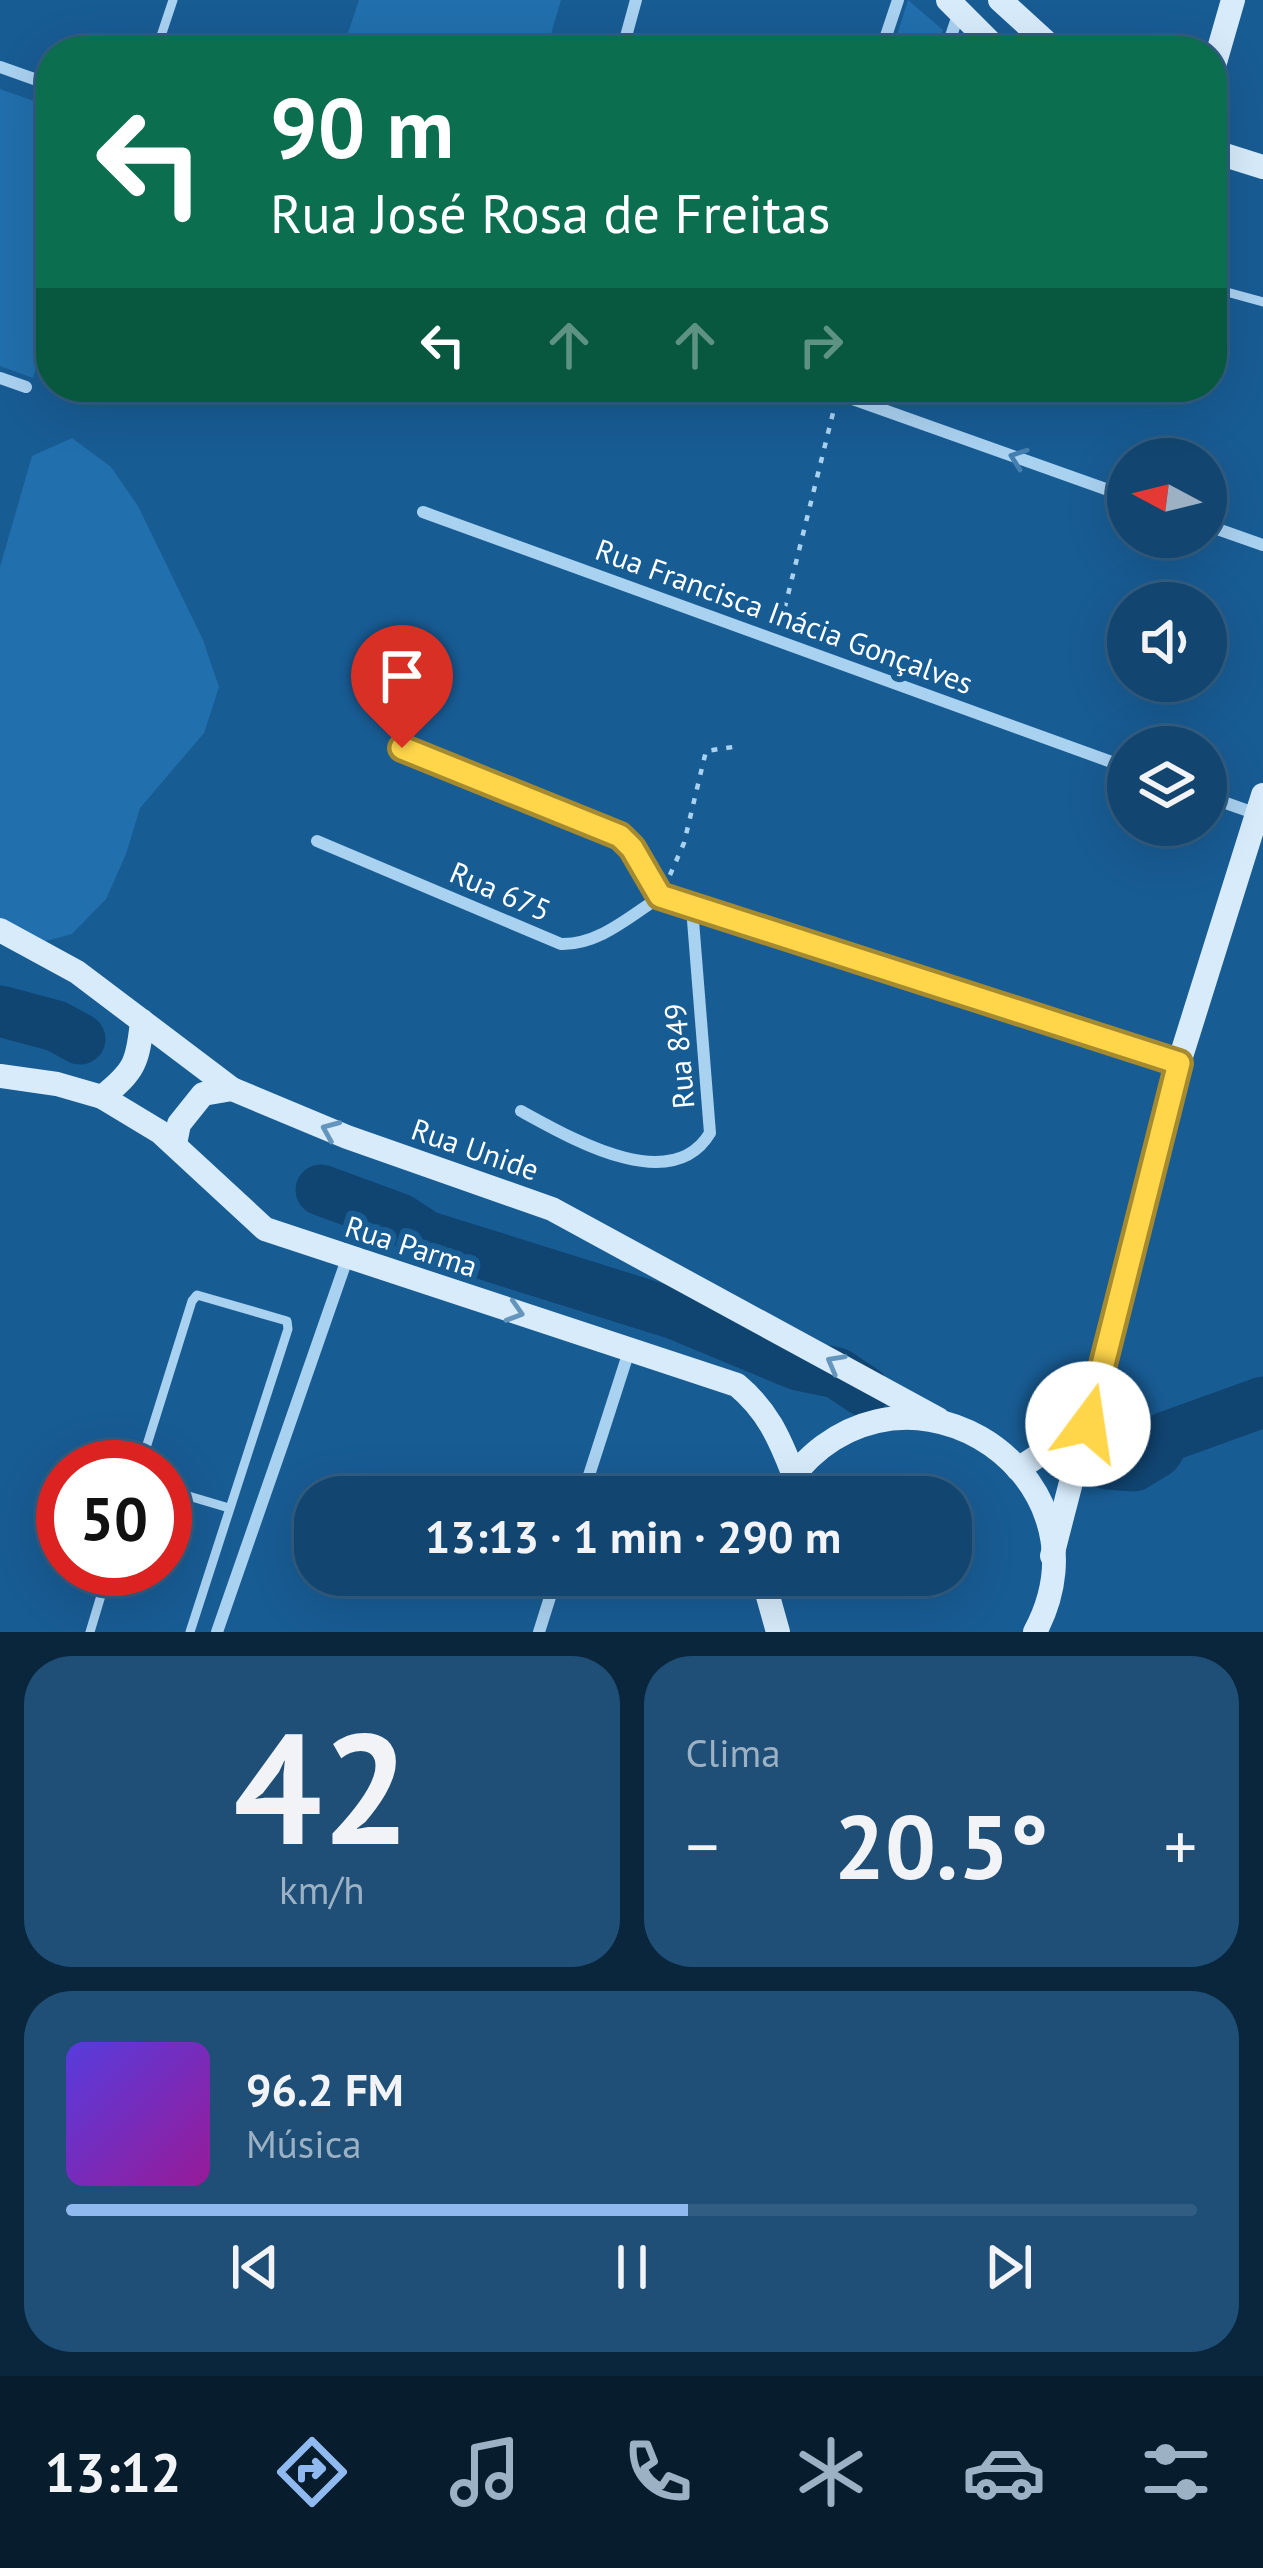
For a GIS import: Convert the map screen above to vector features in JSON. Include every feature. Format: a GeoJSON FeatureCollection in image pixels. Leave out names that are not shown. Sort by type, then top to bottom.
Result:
{"type":"FeatureCollection","features":[{"type":"Feature","properties":{"kind":"main road"},"geometry":{"type":"LineString","coordinates":[[1000,0],[1039,36]]}},
{"type":"Feature","properties":{"kind":"main road"},"geometry":{"type":"LineString","coordinates":[[1223,36],[1233,0]]}},
{"type":"Feature","properties":{"kind":"main road"},"geometry":{"type":"LineString","coordinates":[[957,3],[986,36]]}},
{"type":"Feature","properties":{"kind":"main road"},"geometry":{"type":"LineString","coordinates":[[1227,156],[1263,166]]}},
{"type":"Feature","properties":{"kind":"main road"},"geometry":{"type":"LineString","coordinates":[[1035,1632],[1050,1590],[1052,1556],[1179,1063],[1260,805]]}},
{"type":"Feature","properties":{"kind":"main road","name":"Rua Unide"},"geometry":{"type":"LineString","coordinates":[[0,930],[77,972],[232,1089],[347,1137],[552,1209],[938,1419],[982,1438],[1018,1469]]}},
{"type":"Feature","properties":{"kind":"main road"},"geometry":{"type":"LineString","coordinates":[[103,1097],[130,1076],[139,1055],[142,1021]]}},
{"type":"Feature","properties":{"kind":"main road","name":"Rua Parma"},"geometry":{"type":"LineString","coordinates":[[0,1076],[103,1097],[175,1144],[266,1229],[737,1385],[758,1402],[776,1428],[793,1473]]}},
{"type":"Feature","properties":{"kind":"main road"},"geometry":{"type":"LineString","coordinates":[[175,1144],[178,1124],[203,1094],[232,1089]]}},
{"type":"Feature","properties":{"kind":"main road"},"geometry":{"type":"LineString","coordinates":[[791,1476],[833,1437],[858,1426],[884,1419],[938,1419]]}},
{"type":"Feature","properties":{"kind":"main road"},"geometry":{"type":"LineString","coordinates":[[1052,1556],[1042,1510],[1018,1469],[1088,1424]]}},
{"type":"Feature","properties":{"kind":"main road"},"geometry":{"type":"LineString","coordinates":[[768,1596],[778,1632]]}},
{"type":"Feature","properties":{"kind":"street"},"geometry":{"type":"LineString","coordinates":[[626,36],[636,0]]}},
{"type":"Feature","properties":{"kind":"street"},"geometry":{"type":"LineString","coordinates":[[886,36],[898,0]]}},
{"type":"Feature","properties":{"kind":"street"},"geometry":{"type":"LineString","coordinates":[[949,36],[957,3]]}},
{"type":"Feature","properties":{"kind":"street"},"geometry":{"type":"LineString","coordinates":[[0,67],[36,80]]}},
{"type":"Feature","properties":{"kind":"street"},"geometry":{"type":"LineString","coordinates":[[0,378],[26,387]]}},
{"type":"Feature","properties":{"kind":"street"},"geometry":{"type":"LineString","coordinates":[[871,402],[1107,489]]}},
{"type":"Feature","properties":{"kind":"street","name":"Rua Francisca Inácia Gonçalves"},"geometry":{"type":"LineString","coordinates":[[423,512],[1107,760]]}},
{"type":"Feature","properties":{"kind":"street"},"geometry":{"type":"LineString","coordinates":[[1227,532],[1263,545]]}},
{"type":"Feature","properties":{"kind":"street"},"geometry":{"type":"LineString","coordinates":[[402,748],[620,836],[660,896],[1179,1063]]}},
{"type":"Feature","properties":{"kind":"street"},"geometry":{"type":"LineString","coordinates":[[1227,800],[1260,805]]}},
{"type":"Feature","properties":{"kind":"street","name":"Rua 675"},"geometry":{"type":"LineString","coordinates":[[317,841],[561,944],[599,936],[660,896]]}},
{"type":"Feature","properties":{"kind":"street","name":"Rua 849"},"geometry":{"type":"LineString","coordinates":[[521,1111],[588,1147],[616,1156],[639,1160],[687,1156],[700,1149],[710,1132],[692,908]]}},
{"type":"Feature","properties":{"kind":"street"},"geometry":{"type":"LineString","coordinates":[[219,1626],[347,1259]]}},
{"type":"Feature","properties":{"kind":"street"},"geometry":{"type":"LineString","coordinates":[[589,1476],[630,1347]]}},
{"type":"Feature","properties":{"kind":"street"},"geometry":{"type":"LineString","coordinates":[[539,1632],[550,1596]]}},
{"type":"Feature","properties":{"kind":"lane"},"geometry":{"type":"LineString","coordinates":[[161,36],[173,0]]}},
{"type":"Feature","properties":{"kind":"lane"},"geometry":{"type":"LineString","coordinates":[[1227,292],[1263,302]]}},
{"type":"Feature","properties":{"kind":"lane"},"geometry":{"type":"LineString","coordinates":[[148,1440],[197,1295],[282,1317],[288,1330],[190,1632]]}},
{"type":"Feature","properties":{"kind":"lane"},"geometry":{"type":"LineString","coordinates":[[192,1497],[229,1508]]}},
{"type":"Feature","properties":{"kind":"lane"},"geometry":{"type":"LineString","coordinates":[[90,1632],[101,1596]]}},
{"type":"Feature","properties":{"kind":"lane"},"geometry":{"type":"LineString","coordinates":[[196,1612],[219,1626]]}},
{"type":"Feature","properties":{"kind":"path"},"geometry":{"type":"LineString","coordinates":[[776,640],[835,402]]}},
{"type":"Feature","properties":{"kind":"path"},"geometry":{"type":"LineString","coordinates":[[660,896],[684,843],[706,752],[740,746]]}},
{"type":"Feature","properties":{"kind":"shaded area"},"geometry":{"type":"Polygon","coordinates":[[[359,0],[561,0],[550,36],[347,36],[359,0]]]}},
{"type":"Feature","properties":{"kind":"shaded area"},"geometry":{"type":"Polygon","coordinates":[[[908,0],[943,30],[941,36],[897,36],[908,0]]]}},
{"type":"Feature","properties":{"kind":"shaded area"},"geometry":{"type":"Polygon","coordinates":[[[0,89],[36,102],[36,368],[33,378],[0,366],[0,89]]]}},
{"type":"Feature","properties":{"kind":"shaded area"},"geometry":{"type":"Polygon","coordinates":[[[72,438],[111,467],[138,506],[203,640],[219,687],[204,733],[140,808],[106,899],[72,934],[24,947],[0,936],[0,567],[32,456],[72,438]]]}},
{"type":"Feature","properties":{"kind":"waterway"},"geometry":{"type":"LineString","coordinates":[[0,1011],[56,1026],[80,1039]]}},
{"type":"Feature","properties":{"kind":"waterway"},"geometry":{"type":"LineString","coordinates":[[321,1190],[400,1219],[426,1236],[675,1314],[798,1365],[837,1373],[864,1391]]}},
{"type":"Feature","properties":{"kind":"waterway"},"geometry":{"type":"LineString","coordinates":[[1107,1464],[1134,1466],[1157,1452],[1166,1437],[1263,1402]]}},
{"type":"Feature","properties":{"kind":"route"},"geometry":{"type":"LineString","coordinates":[[402,748],[607,828],[632,848],[660,896],[1179,1063],[1088,1424]]}}]}
